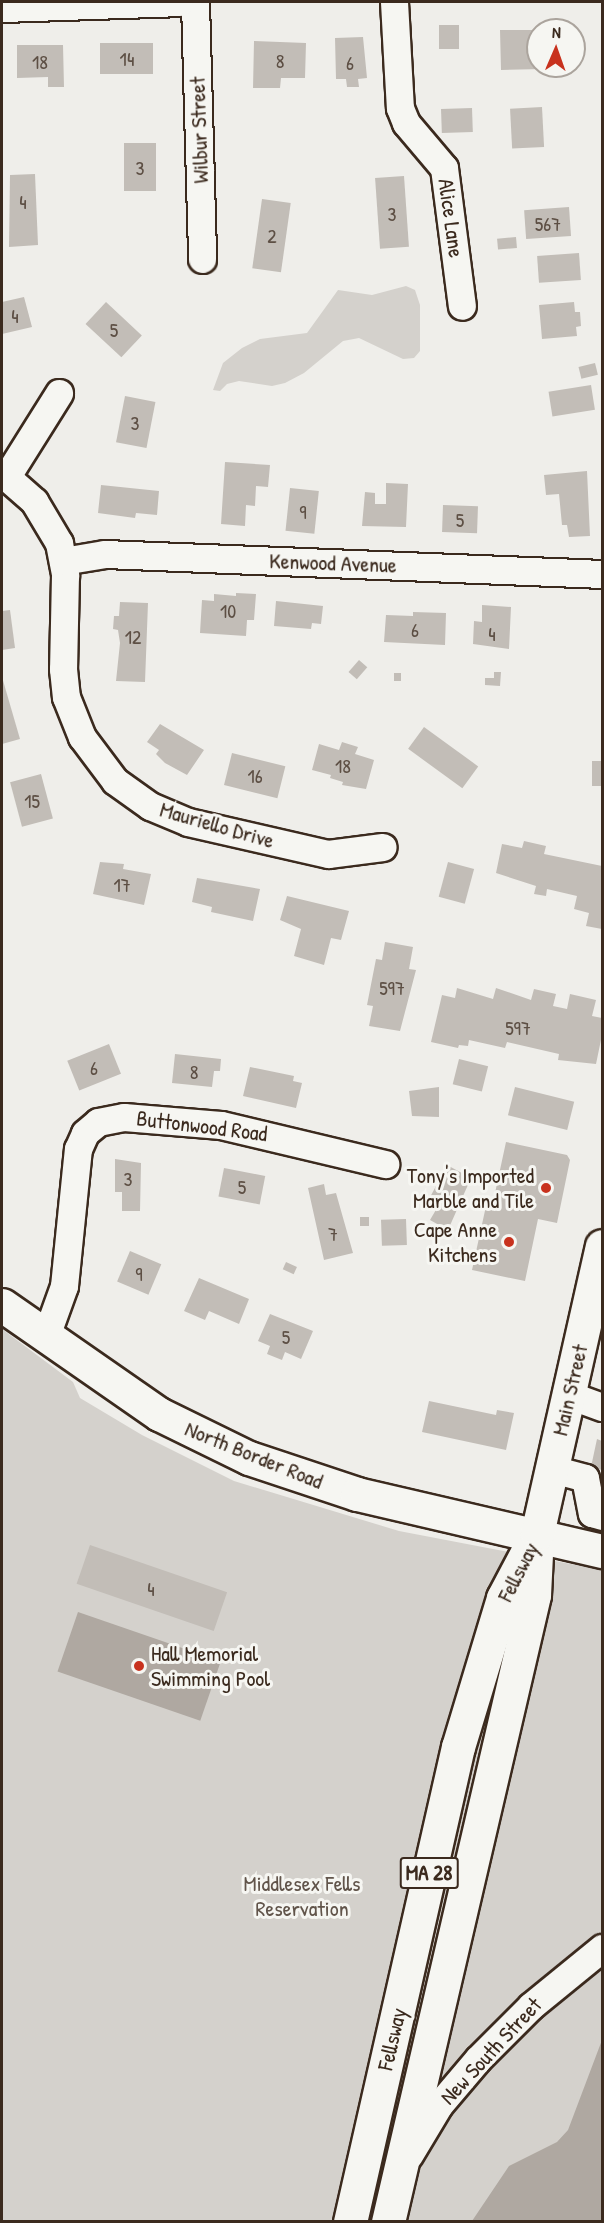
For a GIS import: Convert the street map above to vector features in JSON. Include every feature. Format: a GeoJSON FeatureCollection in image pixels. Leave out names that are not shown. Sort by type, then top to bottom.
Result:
{"type":"FeatureCollection","features":[{"type":"Feature","properties":{"kind":"main road","name":"Main Street"},"geometry":{"type":"LineString","coordinates":[[537,1534],[603,1246]]}},
{"type":"Feature","properties":{"kind":"main road","name":"North Border Road"},"geometry":{"type":"LineString","coordinates":[[2,1305],[159,1414],[249,1458],[357,1494],[603,1551]]}},
{"type":"Feature","properties":{"kind":"main road","name":"Fellsway"},"geometry":{"type":"LineString","coordinates":[[388,2222],[534,1595],[537,1534]]}},
{"type":"Feature","properties":{"kind":"main road","name":"Fellsway"},"geometry":{"type":"LineString","coordinates":[[350,2222],[461,1738],[503,1598],[537,1534]]}},
{"type":"Feature","properties":{"kind":"street"},"geometry":{"type":"LineString","coordinates":[[2,8],[179,2]]}},
{"type":"Feature","properties":{"kind":"street","name":"Wilbur Street"},"geometry":{"type":"LineString","coordinates":[[195,2],[202,260]]}},
{"type":"Feature","properties":{"kind":"street","name":"Alice Lane"},"geometry":{"type":"LineString","coordinates":[[394,2],[400,108],[406,123],[444,168],[462,306]]}},
{"type":"Feature","properties":{"kind":"street"},"geometry":{"type":"LineString","coordinates":[[4,474],[59,393]]}},
{"type":"Feature","properties":{"kind":"street","name":"Mauriello Drive"},"geometry":{"type":"LineString","coordinates":[[4,474],[40,508],[54,534],[63,561],[66,697],[82,737],[115,781],[150,806],[188,822],[328,854],[383,847]]}},
{"type":"Feature","properties":{"kind":"street","name":"Kenwood Avenue"},"geometry":{"type":"LineString","coordinates":[[63,561],[105,554],[603,574]]}},
{"type":"Feature","properties":{"kind":"street","name":"Buttonwood Road"},"geometry":{"type":"LineString","coordinates":[[46,1336],[64,1286],[78,1149],[85,1133],[98,1122],[124,1117],[221,1125],[385,1164]]}},
{"type":"Feature","properties":{"kind":"street"},"geometry":{"type":"LineString","coordinates":[[568,1395],[603,1407]]}},
{"type":"Feature","properties":{"kind":"street"},"geometry":{"type":"LineString","coordinates":[[552,1469],[585,1478],[592,1513],[603,1516]]}},
{"type":"Feature","properties":{"kind":"street","name":"New South Street"},"geometry":{"type":"LineString","coordinates":[[399,2172],[439,2105],[464,2075],[531,2006],[603,1948]]}},
{"type":"Feature","properties":{"kind":"green space"},"geometry":{"type":"Polygon","coordinates":[[[406,286],[415,290],[420,305],[420,351],[414,358],[403,359],[359,338],[343,341],[304,373],[285,383],[272,386],[239,381],[227,384],[220,391],[213,390],[223,363],[242,348],[260,339],[307,333],[338,290],[372,295],[406,286]]]}},
{"type":"Feature","properties":{"kind":"green space","name":"Middlesex Fells Reservation"},"geometry":{"type":"Polygon","coordinates":[[[2,1329],[73,1382],[80,1398],[142,1435],[234,1481],[399,1531],[602,1570],[602,2221],[2,2221],[2,1329]]]}},
{"type":"Feature","properties":{"kind":"shaded area","name":"Hall Memorial Swimming Pool"},"geometry":{"type":"Polygon","coordinates":[[[78,1612],[221,1661],[200,1721],[57,1672],[78,1612]]]}},
{"type":"Feature","properties":{"kind":"shaded area"},"geometry":{"type":"Polygon","coordinates":[[[602,2040],[602,2221],[472,2221],[509,2166],[557,2142],[568,2130],[602,2040]]]}},
{"type":"Feature","properties":{"kind":"building"},"geometry":{"type":"Polygon","coordinates":[[[439,25],[459,25],[459,49],[439,49],[439,25]]]}},
{"type":"Feature","properties":{"kind":"building"},"geometry":{"type":"Polygon","coordinates":[[[500,30],[526,30],[526,69],[501,70],[500,30]]]}},
{"type":"Feature","properties":{"kind":"building"},"geometry":{"type":"Polygon","coordinates":[[[363,37],[367,78],[358,79],[359,87],[347,87],[346,79],[336,79],[335,38],[363,37]]]}},
{"type":"Feature","properties":{"kind":"building"},"geometry":{"type":"Polygon","coordinates":[[[254,41],[306,43],[305,78],[281,78],[280,88],[253,88],[254,41]]]}},
{"type":"Feature","properties":{"kind":"building"},"geometry":{"type":"Polygon","coordinates":[[[100,43],[153,43],[153,74],[100,74],[100,43]]]}},
{"type":"Feature","properties":{"kind":"building"},"geometry":{"type":"Polygon","coordinates":[[[17,45],[63,45],[64,87],[48,87],[48,77],[17,78],[17,45]]]}},
{"type":"Feature","properties":{"kind":"building"},"geometry":{"type":"Polygon","coordinates":[[[542,107],[544,147],[512,149],[510,109],[542,107]]]}},
{"type":"Feature","properties":{"kind":"building"},"geometry":{"type":"Polygon","coordinates":[[[472,108],[473,132],[442,133],[441,109],[472,108]]]}},
{"type":"Feature","properties":{"kind":"building"},"geometry":{"type":"Polygon","coordinates":[[[124,143],[156,143],[156,191],[124,191],[124,143]]]}},
{"type":"Feature","properties":{"kind":"building"},"geometry":{"type":"Polygon","coordinates":[[[35,174],[38,245],[9,247],[10,175],[35,174]]]}},
{"type":"Feature","properties":{"kind":"building"},"geometry":{"type":"Polygon","coordinates":[[[404,176],[409,247],[380,249],[375,178],[404,176]]]}},
{"type":"Feature","properties":{"kind":"building"},"geometry":{"type":"Polygon","coordinates":[[[262,199],[291,203],[281,272],[252,268],[262,199]]]}},
{"type":"Feature","properties":{"kind":"building"},"geometry":{"type":"Polygon","coordinates":[[[569,207],[571,236],[526,239],[524,210],[569,207]]]}},
{"type":"Feature","properties":{"kind":"building"},"geometry":{"type":"Polygon","coordinates":[[[516,237],[517,248],[498,250],[497,239],[516,237]]]}},
{"type":"Feature","properties":{"kind":"building"},"geometry":{"type":"Polygon","coordinates":[[[579,253],[581,280],[539,283],[537,256],[579,253]]]}},
{"type":"Feature","properties":{"kind":"building"},"geometry":{"type":"Polygon","coordinates":[[[24,297],[32,327],[2,334],[2,302],[24,297]]]}},
{"type":"Feature","properties":{"kind":"building"},"geometry":{"type":"Polygon","coordinates":[[[106,302],[142,335],[121,357],[86,324],[106,302]]]}},
{"type":"Feature","properties":{"kind":"building"},"geometry":{"type":"Polygon","coordinates":[[[574,302],[575,312],[580,312],[581,326],[576,327],[577,336],[542,339],[539,305],[574,302]]]}},
{"type":"Feature","properties":{"kind":"building"},"geometry":{"type":"Polygon","coordinates":[[[595,363],[598,375],[581,379],[579,367],[595,363]]]}},
{"type":"Feature","properties":{"kind":"building"},"geometry":{"type":"Polygon","coordinates":[[[591,385],[595,410],[552,416],[549,392],[591,385]]]}},
{"type":"Feature","properties":{"kind":"building"},"geometry":{"type":"Polygon","coordinates":[[[125,396],[155,402],[146,448],[116,442],[125,396]]]}},
{"type":"Feature","properties":{"kind":"building"},"geometry":{"type":"Polygon","coordinates":[[[225,462],[270,465],[268,487],[256,486],[255,506],[246,505],[245,526],[221,524],[225,462]]]}},
{"type":"Feature","properties":{"kind":"building"},"geometry":{"type":"Polygon","coordinates":[[[587,471],[590,536],[569,537],[567,525],[562,525],[559,494],[546,495],[544,475],[587,471]]]}},
{"type":"Feature","properties":{"kind":"building"},"geometry":{"type":"Polygon","coordinates":[[[386,483],[408,484],[406,527],[362,526],[365,492],[375,493],[375,504],[386,504],[386,483]]]}},
{"type":"Feature","properties":{"kind":"building"},"geometry":{"type":"Polygon","coordinates":[[[101,485],[159,491],[157,515],[136,513],[135,518],[98,513],[101,485]]]}},
{"type":"Feature","properties":{"kind":"building"},"geometry":{"type":"Polygon","coordinates":[[[290,488],[319,491],[314,534],[286,531],[290,488]]]}},
{"type":"Feature","properties":{"kind":"building"},"geometry":{"type":"Polygon","coordinates":[[[443,505],[478,506],[477,533],[442,532],[443,505]]]}},
{"type":"Feature","properties":{"kind":"building"},"geometry":{"type":"Polygon","coordinates":[[[236,593],[256,594],[254,620],[247,620],[246,636],[200,633],[202,600],[214,601],[214,594],[236,596],[236,593]]]}},
{"type":"Feature","properties":{"kind":"building"},"geometry":{"type":"Polygon","coordinates":[[[276,601],[323,606],[321,624],[312,623],[311,629],[274,626],[276,601]]]}},
{"type":"Feature","properties":{"kind":"building"},"geometry":{"type":"Polygon","coordinates":[[[120,602],[148,603],[145,682],[116,681],[120,643],[118,630],[113,629],[114,616],[119,616],[120,602]]]}},
{"type":"Feature","properties":{"kind":"building"},"geometry":{"type":"Polygon","coordinates":[[[482,605],[511,607],[509,649],[473,644],[474,621],[482,622],[482,605]]]}},
{"type":"Feature","properties":{"kind":"building"},"geometry":{"type":"Polygon","coordinates":[[[10,610],[15,648],[2,650],[2,611],[10,610]]]}},
{"type":"Feature","properties":{"kind":"building"},"geometry":{"type":"Polygon","coordinates":[[[413,612],[446,613],[445,645],[384,642],[386,615],[413,616],[413,612]]]}},
{"type":"Feature","properties":{"kind":"building"},"geometry":{"type":"Polygon","coordinates":[[[359,660],[367,667],[357,679],[349,672],[359,660]]]}},
{"type":"Feature","properties":{"kind":"building"},"geometry":{"type":"Polygon","coordinates":[[[494,672],[501,672],[500,686],[485,685],[485,678],[494,678],[494,672]]]}},
{"type":"Feature","properties":{"kind":"building"},"geometry":{"type":"Polygon","coordinates":[[[394,673],[401,673],[401,681],[394,681],[394,673]]]}},
{"type":"Feature","properties":{"kind":"building"},"geometry":{"type":"Polygon","coordinates":[[[2,677],[20,739],[2,744],[2,677]]]}},
{"type":"Feature","properties":{"kind":"building"},"geometry":{"type":"Polygon","coordinates":[[[160,724],[204,750],[187,775],[165,763],[156,754],[159,750],[147,742],[160,724]]]}},
{"type":"Feature","properties":{"kind":"building"},"geometry":{"type":"Polygon","coordinates":[[[424,727],[478,766],[462,788],[408,749],[424,727]]]}},
{"type":"Feature","properties":{"kind":"building"},"geometry":{"type":"Polygon","coordinates":[[[342,742],[358,747],[355,754],[374,760],[366,789],[342,785],[343,782],[330,778],[331,775],[312,770],[319,744],[339,750],[342,742]]]}},
{"type":"Feature","properties":{"kind":"building"},"geometry":{"type":"Polygon","coordinates":[[[232,753],[285,766],[277,798],[224,785],[232,753]]]}},
{"type":"Feature","properties":{"kind":"building"},"geometry":{"type":"Polygon","coordinates":[[[592,761],[602,761],[602,786],[592,786],[592,761]]]}},
{"type":"Feature","properties":{"kind":"building"},"geometry":{"type":"Polygon","coordinates":[[[41,774],[53,818],[22,827],[10,782],[41,774]]]}},
{"type":"Feature","properties":{"kind":"building"},"geometry":{"type":"Polygon","coordinates":[[[524,841],[546,846],[544,854],[602,866],[602,929],[586,926],[589,913],[574,909],[577,896],[547,889],[546,896],[534,894],[536,886],[496,873],[502,844],[522,848],[524,841]]]}},
{"type":"Feature","properties":{"kind":"building"},"geometry":{"type":"Polygon","coordinates":[[[100,862],[124,864],[123,869],[151,874],[144,905],[93,894],[100,862]]]}},
{"type":"Feature","properties":{"kind":"building"},"geometry":{"type":"Polygon","coordinates":[[[448,862],[474,869],[465,904],[439,897],[448,862]]]}},
{"type":"Feature","properties":{"kind":"building"},"geometry":{"type":"Polygon","coordinates":[[[197,878],[260,889],[253,921],[211,912],[212,907],[192,902],[197,878]]]}},
{"type":"Feature","properties":{"kind":"building"},"geometry":{"type":"Polygon","coordinates":[[[287,896],[349,911],[341,940],[331,938],[324,965],[294,956],[301,929],[280,920],[287,896]]]}},
{"type":"Feature","properties":{"kind":"building"},"geometry":{"type":"Polygon","coordinates":[[[385,942],[413,947],[409,969],[416,970],[400,1031],[369,1026],[373,1006],[367,1005],[376,959],[382,960],[385,942]]]}},
{"type":"Feature","properties":{"kind":"building"},"geometry":{"type":"Polygon","coordinates":[[[457,988],[493,999],[496,988],[531,1000],[534,989],[556,994],[553,1006],[567,1009],[570,994],[596,1000],[592,1016],[602,1018],[602,1035],[596,1064],[558,1060],[559,1054],[507,1042],[505,1048],[469,1040],[468,1046],[459,1045],[458,1048],[431,1042],[442,995],[455,998],[457,988]]]}},
{"type":"Feature","properties":{"kind":"building"},"geometry":{"type":"Polygon","coordinates":[[[109,1044],[121,1074],[79,1091],[67,1061],[109,1044]]]}},
{"type":"Feature","properties":{"kind":"building"},"geometry":{"type":"Polygon","coordinates":[[[175,1054],[221,1059],[220,1071],[214,1071],[212,1087],[172,1083],[175,1054]]]}},
{"type":"Feature","properties":{"kind":"building"},"geometry":{"type":"Polygon","coordinates":[[[459,1059],[488,1066],[482,1091],[453,1084],[459,1059]]]}},
{"type":"Feature","properties":{"kind":"building"},"geometry":{"type":"Polygon","coordinates":[[[250,1067],[294,1076],[293,1081],[302,1083],[296,1108],[243,1096],[250,1067]]]}},
{"type":"Feature","properties":{"kind":"building"},"geometry":{"type":"Polygon","coordinates":[[[439,1087],[439,1117],[412,1116],[409,1091],[439,1087]]]}},
{"type":"Feature","properties":{"kind":"building"},"geometry":{"type":"Polygon","coordinates":[[[515,1087],[574,1102],[567,1130],[508,1115],[515,1087]]]}},
{"type":"Feature","properties":{"kind":"building"},"geometry":{"type":"Polygon","coordinates":[[[506,1142],[567,1155],[570,1160],[557,1223],[538,1219],[525,1281],[472,1270],[486,1206],[492,1207],[506,1142]]]}},
{"type":"Feature","properties":{"kind":"building"},"geometry":{"type":"Polygon","coordinates":[[[115,1159],[141,1163],[140,1211],[122,1211],[122,1192],[115,1192],[115,1159]]]}},
{"type":"Feature","properties":{"kind":"building"},"geometry":{"type":"Polygon","coordinates":[[[447,1165],[471,1178],[448,1230],[430,1220],[437,1208],[427,1203],[447,1165]]]}},
{"type":"Feature","properties":{"kind":"building"},"geometry":{"type":"Polygon","coordinates":[[[224,1168],[265,1176],[260,1204],[218,1196],[224,1168]]]}},
{"type":"Feature","properties":{"kind":"building"},"geometry":{"type":"Polygon","coordinates":[[[324,1184],[326,1195],[336,1193],[353,1253],[324,1260],[308,1188],[324,1184]]]}},
{"type":"Feature","properties":{"kind":"building"},"geometry":{"type":"Polygon","coordinates":[[[360,1217],[369,1217],[369,1226],[360,1226],[360,1217]]]}},
{"type":"Feature","properties":{"kind":"building"},"geometry":{"type":"Polygon","coordinates":[[[406,1219],[407,1245],[382,1246],[381,1220],[406,1219]]]}},
{"type":"Feature","properties":{"kind":"building"},"geometry":{"type":"Polygon","coordinates":[[[130,1251],[161,1264],[148,1295],[117,1281],[130,1251]]]}},
{"type":"Feature","properties":{"kind":"building"},"geometry":{"type":"Polygon","coordinates":[[[286,1262],[297,1267],[294,1274],[283,1269],[286,1262]]]}},
{"type":"Feature","properties":{"kind":"building"},"geometry":{"type":"Polygon","coordinates":[[[199,1278],[249,1299],[239,1324],[209,1311],[205,1320],[184,1311],[199,1278]]]}},
{"type":"Feature","properties":{"kind":"building"},"geometry":{"type":"Polygon","coordinates":[[[270,1314],[313,1331],[301,1359],[285,1352],[282,1360],[267,1354],[270,1346],[258,1341],[270,1314]]]}},
{"type":"Feature","properties":{"kind":"building"},"geometry":{"type":"Polygon","coordinates":[[[429,1401],[496,1415],[497,1410],[514,1413],[506,1450],[422,1432],[429,1401]]]}},
{"type":"Feature","properties":{"kind":"building"},"geometry":{"type":"Polygon","coordinates":[[[597,1439],[602,1441],[602,1470],[591,1467],[597,1439]]]}},
{"type":"Feature","properties":{"kind":"building"},"geometry":{"type":"Polygon","coordinates":[[[90,1545],[227,1592],[214,1631],[77,1584],[90,1545]]]}},
{"type":"Feature","properties":{"kind":"place","name":"Tony's Imported Marble and Tile"},"geometry":{"type":"Point","coordinates":[546,1188]}},
{"type":"Feature","properties":{"kind":"place","name":"Cape Anne Kitchens"},"geometry":{"type":"Point","coordinates":[509,1242]}},
{"type":"Feature","properties":{"kind":"place","name":"Hall Memorial Swimming Pool"},"geometry":{"type":"Point","coordinates":[139,1666]}}]}
